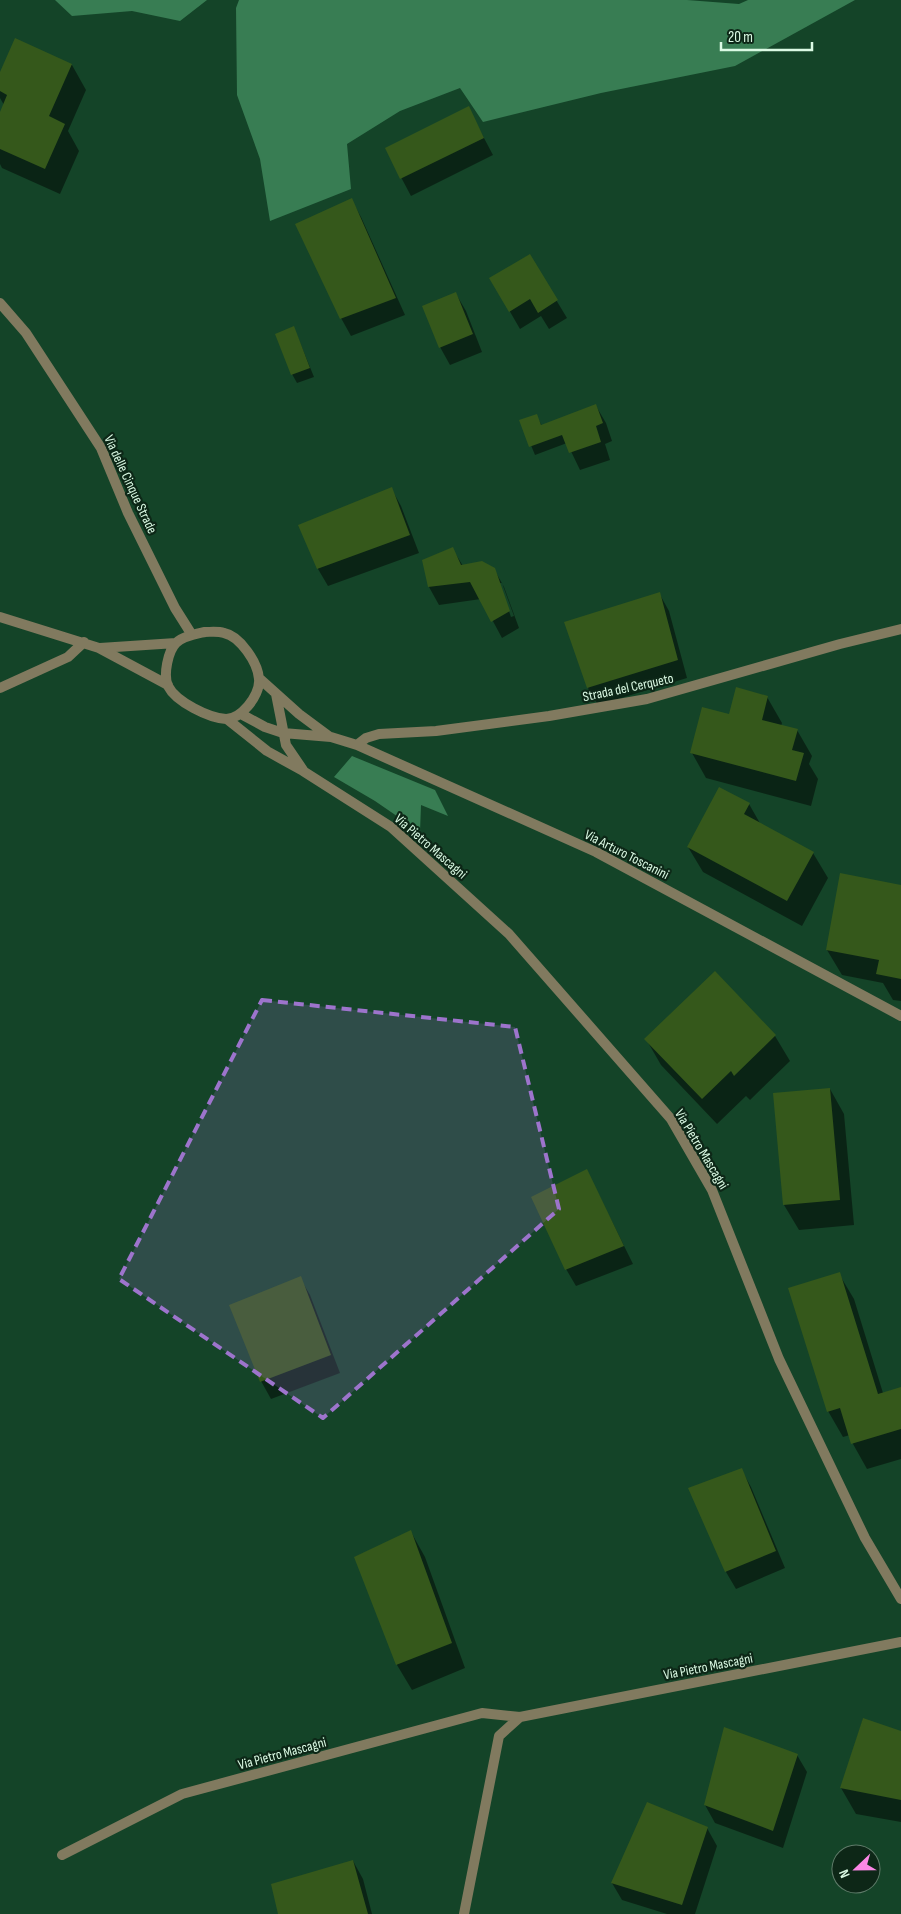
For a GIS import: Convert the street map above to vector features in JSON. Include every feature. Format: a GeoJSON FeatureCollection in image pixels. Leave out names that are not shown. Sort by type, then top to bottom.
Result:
{"type":"FeatureCollection","features":[{"type":"Feature","properties":{"kind":"street","name":"Via delle Cinque Strade"},"geometry":{"type":"LineString","coordinates":[[0,303],[26,333],[101,448],[128,513],[176,608],[192,635]]}},
{"type":"Feature","properties":{"kind":"street"},"geometry":{"type":"LineString","coordinates":[[0,617],[99,648],[168,685],[177,696],[209,716],[227,719],[241,714],[254,699],[260,679],[253,660],[238,639],[225,633],[205,632],[192,635],[176,643],[99,648]]}},
{"type":"Feature","properties":{"kind":"street","name":"Strada del Cerqueto"},"geometry":{"type":"LineString","coordinates":[[357,746],[366,738],[379,734],[436,732],[549,716],[647,699],[840,644],[901,630]]}},
{"type":"Feature","properties":{"kind":"street"},"geometry":{"type":"LineString","coordinates":[[0,688],[68,657],[84,642]]}},
{"type":"Feature","properties":{"kind":"street"},"geometry":{"type":"LineString","coordinates":[[168,685],[166,664],[176,643]]}},
{"type":"Feature","properties":{"kind":"street","name":"Via Arturo Toscanini"},"geometry":{"type":"LineString","coordinates":[[260,679],[331,737]]}},
{"type":"Feature","properties":{"kind":"street","name":"Via Pietro Mascagni"},"geometry":{"type":"LineString","coordinates":[[276,694],[286,745],[303,771]]}},
{"type":"Feature","properties":{"kind":"street","name":"Via Arturo Toscanini"},"geometry":{"type":"LineString","coordinates":[[241,714],[265,727],[283,733],[331,737],[357,746],[596,852],[901,1016]]}},
{"type":"Feature","properties":{"kind":"street","name":"Via Pietro Mascagni"},"geometry":{"type":"LineString","coordinates":[[227,719],[267,751],[303,771],[391,827],[509,934],[671,1119],[712,1190],[779,1359],[864,1538],[901,1599]]}},
{"type":"Feature","properties":{"kind":"street","name":"Via Pietro Mascagni"},"geometry":{"type":"LineString","coordinates":[[62,1855],[182,1794],[482,1713],[520,1716],[901,1642]]}},
{"type":"Feature","properties":{"kind":"street"},"geometry":{"type":"LineString","coordinates":[[464,1914],[499,1736],[520,1716]]}},
{"type":"Feature","properties":{"kind":"highlighted area"},"geometry":{"type":"Polygon","coordinates":[[[262,1000],[515,1027],[559,1209],[323,1418],[119,1279],[262,1000]]]}},
{"type":"Feature","properties":{"kind":"green space"},"geometry":{"type":"Polygon","coordinates":[[[55,0],[207,0],[180,21],[132,11],[72,16],[55,0]]]}},
{"type":"Feature","properties":{"kind":"green space"},"geometry":{"type":"Polygon","coordinates":[[[239,0],[687,0],[739,4],[748,0],[855,0],[735,66],[601,93],[483,122],[460,88],[400,111],[347,144],[351,189],[270,221],[260,159],[237,95],[236,8],[239,0]]]}},
{"type":"Feature","properties":{"kind":"green space"},"geometry":{"type":"Polygon","coordinates":[[[352,756],[435,790],[448,816],[421,805],[420,832],[375,801],[334,777],[352,756]]]}},
{"type":"Feature","properties":{"kind":"building"},"geometry":{"type":"Polygon","coordinates":[[[15,38],[72,64],[49,116],[65,124],[45,169],[0,149],[0,112],[7,95],[0,91],[0,72],[15,38]]]}},
{"type":"Feature","properties":{"kind":"building"},"geometry":{"type":"Polygon","coordinates":[[[469,106],[484,138],[400,179],[385,148],[469,106]]]}},
{"type":"Feature","properties":{"kind":"building"},"geometry":{"type":"Polygon","coordinates":[[[352,198],[396,298],[340,319],[295,224],[352,198]]]}},
{"type":"Feature","properties":{"kind":"building"},"geometry":{"type":"Polygon","coordinates":[[[530,254],[558,300],[538,313],[530,299],[509,312],[489,278],[530,254]]]}},
{"type":"Feature","properties":{"kind":"building"},"geometry":{"type":"Polygon","coordinates":[[[456,292],[473,334],[439,348],[422,306],[456,292]]]}},
{"type":"Feature","properties":{"kind":"building"},"geometry":{"type":"Polygon","coordinates":[[[294,326],[310,368],[291,375],[275,334],[294,326]]]}},
{"type":"Feature","properties":{"kind":"building"},"geometry":{"type":"Polygon","coordinates":[[[596,404],[603,423],[596,426],[601,442],[569,453],[562,435],[529,447],[519,420],[537,414],[541,425],[596,404]]]}},
{"type":"Feature","properties":{"kind":"building"},"geometry":{"type":"Polygon","coordinates":[[[392,487],[410,535],[317,569],[298,525],[392,487]]]}},
{"type":"Feature","properties":{"kind":"building"},"geometry":{"type":"Polygon","coordinates":[[[453,547],[461,565],[482,561],[495,568],[510,611],[491,622],[470,582],[428,587],[422,560],[453,547]]]}},
{"type":"Feature","properties":{"kind":"building"},"geometry":{"type":"Polygon","coordinates":[[[660,592],[678,660],[587,688],[564,622],[660,592]]]}},
{"type":"Feature","properties":{"kind":"building"},"geometry":{"type":"Polygon","coordinates":[[[736,687],[768,696],[762,720],[798,729],[792,750],[804,753],[796,781],[690,753],[702,707],[729,714],[736,687]]]}},
{"type":"Feature","properties":{"kind":"building"},"geometry":{"type":"Polygon","coordinates":[[[719,787],[750,803],[744,814],[814,852],[787,901],[687,847],[719,787]]]}},
{"type":"Feature","properties":{"kind":"building"},"geometry":{"type":"Polygon","coordinates":[[[840,873],[901,885],[901,979],[876,974],[879,960],[826,950],[840,873]]]}},
{"type":"Feature","properties":{"kind":"building"},"geometry":{"type":"Polygon","coordinates":[[[715,971],[776,1035],[734,1076],[731,1071],[702,1099],[644,1039],[715,971]]]}},
{"type":"Feature","properties":{"kind":"building"},"geometry":{"type":"Polygon","coordinates":[[[830,1088],[840,1200],[783,1205],[773,1093],[830,1088]]]}},
{"type":"Feature","properties":{"kind":"building"},"geometry":{"type":"Polygon","coordinates":[[[587,1169],[624,1246],[565,1270],[531,1197],[587,1169]]]}},
{"type":"Feature","properties":{"kind":"building"},"geometry":{"type":"Polygon","coordinates":[[[840,1272],[878,1394],[901,1387],[901,1429],[851,1444],[840,1408],[827,1412],[788,1288],[840,1272]]]}},
{"type":"Feature","properties":{"kind":"building"},"geometry":{"type":"Polygon","coordinates":[[[301,1276],[331,1355],[260,1382],[229,1305],[301,1276]]]}},
{"type":"Feature","properties":{"kind":"building"},"geometry":{"type":"Polygon","coordinates":[[[742,1468],[776,1551],[725,1572],[688,1488],[742,1468]]]}},
{"type":"Feature","properties":{"kind":"building"},"geometry":{"type":"Polygon","coordinates":[[[411,1530],[452,1643],[396,1665],[354,1557],[411,1530]]]}},
{"type":"Feature","properties":{"kind":"building"},"geometry":{"type":"Polygon","coordinates":[[[863,1718],[901,1731],[901,1800],[840,1788],[863,1718]]]}},
{"type":"Feature","properties":{"kind":"building"},"geometry":{"type":"Polygon","coordinates":[[[724,1727],[798,1754],[773,1831],[704,1805],[724,1727]]]}},
{"type":"Feature","properties":{"kind":"building"},"geometry":{"type":"Polygon","coordinates":[[[647,1802],[708,1827],[682,1905],[611,1883],[647,1802]]]}},
{"type":"Feature","properties":{"kind":"building"},"geometry":{"type":"Polygon","coordinates":[[[353,1860],[368,1914],[278,1914],[271,1884],[353,1860]]]}}]}
